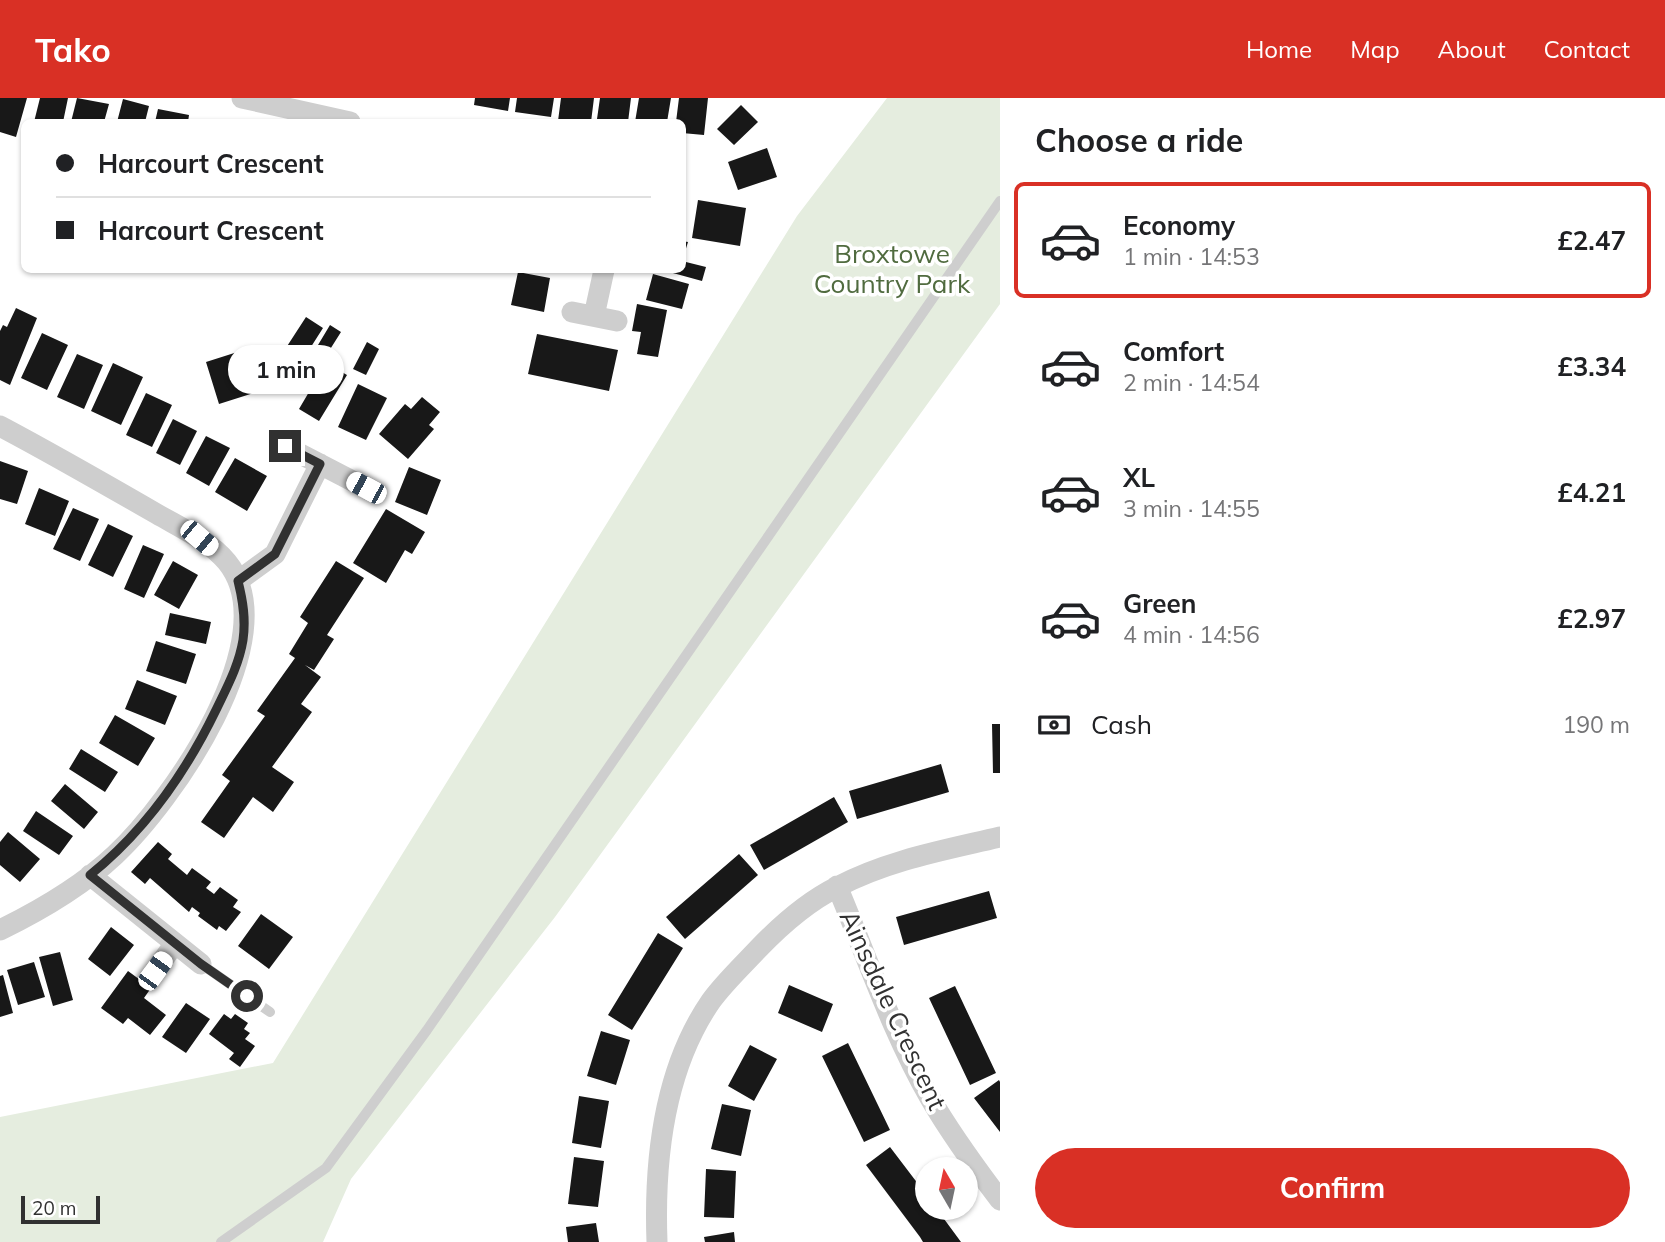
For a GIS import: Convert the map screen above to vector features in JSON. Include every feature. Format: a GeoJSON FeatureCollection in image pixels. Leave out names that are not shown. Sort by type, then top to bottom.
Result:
{"type":"FeatureCollection","features":[{"type":"Feature","properties":{"kind":"street"},"geometry":{"type":"LineString","coordinates":[[242,98],[336,119]]}},
{"type":"Feature","properties":{"kind":"street"},"geometry":{"type":"LineString","coordinates":[[594,316],[603,273]]}},
{"type":"Feature","properties":{"kind":"street"},"geometry":{"type":"LineString","coordinates":[[572,312],[617,321]]}},
{"type":"Feature","properties":{"kind":"street"},"geometry":{"type":"LineString","coordinates":[[0,426],[88,472],[199,538],[227,562],[238,581],[245,611],[243,638],[236,668],[182,774],[152,817],[115,855],[90,875],[45,908],[0,930]]}},
{"type":"Feature","properties":{"kind":"street"},"geometry":{"type":"LineString","coordinates":[[285,446],[366,488]]}},
{"type":"Feature","properties":{"kind":"street"},"geometry":{"type":"LineString","coordinates":[[238,581],[275,554],[320,464]]}},
{"type":"Feature","properties":{"kind":"street"},"geometry":{"type":"LineString","coordinates":[[657,1242],[659,1151],[678,1070],[694,1030],[712,1000],[778,928],[837,886],[917,856],[1000,837]]}},
{"type":"Feature","properties":{"kind":"street"},"geometry":{"type":"LineString","coordinates":[[90,875],[201,964]]}},
{"type":"Feature","properties":{"kind":"street","name":"Ainsdale Crescent"},"geometry":{"type":"LineString","coordinates":[[837,886],[907,1052],[930,1097],[964,1153],[1000,1200]]}},
{"type":"Feature","properties":{"kind":"street"},"geometry":{"type":"LineString","coordinates":[[155,971],[175,943]]}},
{"type":"Feature","properties":{"kind":"lane"},"geometry":{"type":"LineString","coordinates":[[221,1242],[326,1168],[427,1030],[1000,201]]}},
{"type":"Feature","properties":{"kind":"lane"},"geometry":{"type":"LineString","coordinates":[[201,964],[270,1012]]}},
{"type":"Feature","properties":{"kind":"green space","name":"Broxtowe Country Park"},"geometry":{"type":"Polygon","coordinates":[[[887,98],[1000,98],[1000,304],[555,917],[351,1179],[323,1242],[0,1242],[0,1117],[273,1063],[797,216],[887,98]]]}},
{"type":"Feature","properties":{"kind":"building"},"geometry":{"type":"Polygon","coordinates":[[[0,98],[27,98],[16,137],[0,132],[0,98]]]}},
{"type":"Feature","properties":{"kind":"building"},"geometry":{"type":"Polygon","coordinates":[[[40,98],[68,98],[64,119],[35,119],[40,98]]]}},
{"type":"Feature","properties":{"kind":"building"},"geometry":{"type":"Polygon","coordinates":[[[77,98],[109,104],[105,119],[72,119],[77,98]]]}},
{"type":"Feature","properties":{"kind":"building"},"geometry":{"type":"Polygon","coordinates":[[[475,98],[510,98],[508,111],[474,105],[475,98]]]}},
{"type":"Feature","properties":{"kind":"building"},"geometry":{"type":"Polygon","coordinates":[[[517,98],[554,98],[551,117],[515,112],[517,98]]]}},
{"type":"Feature","properties":{"kind":"building"},"geometry":{"type":"Polygon","coordinates":[[[561,98],[594,98],[591,119],[558,119],[561,98]]]}},
{"type":"Feature","properties":{"kind":"building"},"geometry":{"type":"Polygon","coordinates":[[[600,98],[631,98],[628,119],[597,119],[600,98]]]}},
{"type":"Feature","properties":{"kind":"building"},"geometry":{"type":"Polygon","coordinates":[[[639,98],[671,98],[668,119],[636,119],[639,98]]]}},
{"type":"Feature","properties":{"kind":"building"},"geometry":{"type":"Polygon","coordinates":[[[679,98],[708,98],[704,135],[686,133],[686,119],[676,119],[679,98]]]}},
{"type":"Feature","properties":{"kind":"building"},"geometry":{"type":"Polygon","coordinates":[[[123,99],[149,106],[146,119],[118,119],[123,99]]]}},
{"type":"Feature","properties":{"kind":"building"},"geometry":{"type":"Polygon","coordinates":[[[741,105],[758,122],[734,145],[717,129],[741,105]]]}},
{"type":"Feature","properties":{"kind":"building"},"geometry":{"type":"Polygon","coordinates":[[[158,109],[189,115],[188,119],[156,119],[158,109]]]}},
{"type":"Feature","properties":{"kind":"building"},"geometry":{"type":"Polygon","coordinates":[[[767,148],[777,177],[738,190],[728,162],[767,148]]]}},
{"type":"Feature","properties":{"kind":"building"},"geometry":{"type":"Polygon","coordinates":[[[698,200],[746,208],[740,246],[692,238],[698,200]]]}},
{"type":"Feature","properties":{"kind":"building"},"geometry":{"type":"Polygon","coordinates":[[[686,262],[706,267],[702,281],[673,273],[686,273],[686,262]]]}},
{"type":"Feature","properties":{"kind":"building"},"geometry":{"type":"Polygon","coordinates":[[[518,273],[550,278],[544,312],[511,305],[518,273]]]}},
{"type":"Feature","properties":{"kind":"building"},"geometry":{"type":"Polygon","coordinates":[[[653,274],[689,284],[682,309],[646,300],[653,274]]]}},
{"type":"Feature","properties":{"kind":"building"},"geometry":{"type":"Polygon","coordinates":[[[637,304],[667,310],[658,357],[637,354],[641,332],[632,331],[637,304]]]}},
{"type":"Feature","properties":{"kind":"building"},"geometry":{"type":"Polygon","coordinates":[[[16,308],[37,318],[10,385],[0,380],[0,331],[3,325],[7,327],[16,308]]]}},
{"type":"Feature","properties":{"kind":"building"},"geometry":{"type":"Polygon","coordinates":[[[306,317],[323,328],[309,350],[320,357],[297,393],[269,374],[306,317]]]}},
{"type":"Feature","properties":{"kind":"building"},"geometry":{"type":"Polygon","coordinates":[[[330,325],[341,332],[329,351],[318,345],[330,325]]]}},
{"type":"Feature","properties":{"kind":"building"},"geometry":{"type":"Polygon","coordinates":[[[42,333],[68,345],[47,390],[21,378],[42,333]]]}},
{"type":"Feature","properties":{"kind":"building"},"geometry":{"type":"Polygon","coordinates":[[[537,334],[618,350],[609,391],[528,374],[537,334]]]}},
{"type":"Feature","properties":{"kind":"building"},"geometry":{"type":"Polygon","coordinates":[[[367,342],[379,349],[366,375],[353,369],[367,342]]]}},
{"type":"Feature","properties":{"kind":"building"},"geometry":{"type":"Polygon","coordinates":[[[250,348],[263,390],[219,404],[206,362],[250,348]]]}},
{"type":"Feature","properties":{"kind":"building"},"geometry":{"type":"Polygon","coordinates":[[[77,354],[103,365],[84,409],[57,397],[77,354]]]}},
{"type":"Feature","properties":{"kind":"building"},"geometry":{"type":"Polygon","coordinates":[[[113,363],[143,377],[121,425],[91,411],[113,363]]]}},
{"type":"Feature","properties":{"kind":"building"},"geometry":{"type":"Polygon","coordinates":[[[326,363],[347,375],[319,421],[299,409],[326,363]]]}},
{"type":"Feature","properties":{"kind":"building"},"geometry":{"type":"Polygon","coordinates":[[[358,384],[387,398],[366,440],[338,427],[358,384]]]}},
{"type":"Feature","properties":{"kind":"building"},"geometry":{"type":"Polygon","coordinates":[[[146,393],[172,405],[152,447],[126,435],[146,393]]]}},
{"type":"Feature","properties":{"kind":"building"},"geometry":{"type":"Polygon","coordinates":[[[422,397],[440,412],[429,425],[434,429],[408,459],[379,434],[405,404],[411,409],[422,397]]]}},
{"type":"Feature","properties":{"kind":"building"},"geometry":{"type":"Polygon","coordinates":[[[173,419],[197,431],[180,465],[156,453],[173,419]]]}},
{"type":"Feature","properties":{"kind":"building"},"geometry":{"type":"Polygon","coordinates":[[[206,436],[230,448],[209,486],[186,473],[206,436]]]}},
{"type":"Feature","properties":{"kind":"building"},"geometry":{"type":"Polygon","coordinates":[[[235,458],[267,476],[247,511],[215,492],[235,458]]]}},
{"type":"Feature","properties":{"kind":"building"},"geometry":{"type":"Polygon","coordinates":[[[0,461],[28,471],[17,504],[0,499],[0,461]]]}},
{"type":"Feature","properties":{"kind":"building"},"geometry":{"type":"Polygon","coordinates":[[[409,467],[441,480],[427,515],[395,502],[409,467]]]}},
{"type":"Feature","properties":{"kind":"building"},"geometry":{"type":"Polygon","coordinates":[[[39,488],[69,501],[55,536],[25,524],[39,488]]]}},
{"type":"Feature","properties":{"kind":"building"},"geometry":{"type":"Polygon","coordinates":[[[73,508],[99,519],[80,561],[53,549],[73,508]]]}},
{"type":"Feature","properties":{"kind":"building"},"geometry":{"type":"Polygon","coordinates":[[[386,509],[425,532],[412,554],[405,550],[386,583],[353,563],[386,509]]]}},
{"type":"Feature","properties":{"kind":"building"},"geometry":{"type":"Polygon","coordinates":[[[108,524],[133,536],[113,577],[88,565],[108,524]]]}},
{"type":"Feature","properties":{"kind":"building"},"geometry":{"type":"Polygon","coordinates":[[[143,545],[164,554],[144,598],[124,589],[143,545]]]}},
{"type":"Feature","properties":{"kind":"building"},"geometry":{"type":"Polygon","coordinates":[[[173,561],[198,575],[179,609],[154,595],[173,561]]]}},
{"type":"Feature","properties":{"kind":"building"},"geometry":{"type":"Polygon","coordinates":[[[336,561],[364,578],[327,635],[334,639],[314,670],[305,665],[321,677],[301,704],[312,712],[272,767],[294,782],[273,812],[253,797],[224,838],[201,822],[230,781],[222,775],[265,716],[257,711],[295,658],[289,654],[308,623],[300,617],[336,561]]]}},
{"type":"Feature","properties":{"kind":"building"},"geometry":{"type":"Polygon","coordinates":[[[170,613],[211,622],[206,644],[165,635],[170,613]]]}},
{"type":"Feature","properties":{"kind":"building"},"geometry":{"type":"Polygon","coordinates":[[[156,641],[196,654],[186,684],[146,671],[156,641]]]}},
{"type":"Feature","properties":{"kind":"building"},"geometry":{"type":"Polygon","coordinates":[[[137,680],[177,696],[165,725],[125,709],[137,680]]]}},
{"type":"Feature","properties":{"kind":"building"},"geometry":{"type":"Polygon","coordinates":[[[115,715],[155,738],[138,766],[99,743],[115,715]]]}},
{"type":"Feature","properties":{"kind":"building"},"geometry":{"type":"Polygon","coordinates":[[[992,724],[1000,724],[1000,773],[993,773],[992,724]]]}},
{"type":"Feature","properties":{"kind":"building"},"geometry":{"type":"Polygon","coordinates":[[[81,749],[118,772],[105,792],[69,769],[81,749]]]}},
{"type":"Feature","properties":{"kind":"building"},"geometry":{"type":"Polygon","coordinates":[[[941,764],[949,792],[857,819],[849,791],[941,764]]]}},
{"type":"Feature","properties":{"kind":"building"},"geometry":{"type":"Polygon","coordinates":[[[65,784],[98,812],[84,829],[51,801],[65,784]]]}},
{"type":"Feature","properties":{"kind":"building"},"geometry":{"type":"Polygon","coordinates":[[[834,797],[848,822],[764,870],[750,845],[834,797]]]}},
{"type":"Feature","properties":{"kind":"building"},"geometry":{"type":"Polygon","coordinates":[[[36,811],[73,836],[59,855],[23,831],[36,811]]]}},
{"type":"Feature","properties":{"kind":"building"},"geometry":{"type":"Polygon","coordinates":[[[8,832],[40,859],[20,882],[0,865],[0,842],[8,832]]]}},
{"type":"Feature","properties":{"kind":"building"},"geometry":{"type":"Polygon","coordinates":[[[158,842],[172,854],[168,859],[187,875],[192,868],[211,882],[206,888],[214,894],[220,887],[238,900],[233,907],[241,912],[226,931],[219,926],[217,930],[198,916],[200,913],[192,907],[189,912],[150,878],[145,884],[131,872],[158,842]]]}},
{"type":"Feature","properties":{"kind":"building"},"geometry":{"type":"Polygon","coordinates":[[[739,854],[758,875],[685,939],[666,917],[739,854]]]}},
{"type":"Feature","properties":{"kind":"building"},"geometry":{"type":"Polygon","coordinates":[[[989,891],[997,918],[904,945],[896,917],[989,891]]]}},
{"type":"Feature","properties":{"kind":"building"},"geometry":{"type":"Polygon","coordinates":[[[261,914],[293,937],[269,969],[238,946],[261,914]]]}},
{"type":"Feature","properties":{"kind":"building"},"geometry":{"type":"Polygon","coordinates":[[[111,927],[134,945],[110,976],[88,959],[111,927]]]}},
{"type":"Feature","properties":{"kind":"building"},"geometry":{"type":"Polygon","coordinates":[[[658,933],[683,948],[632,1030],[608,1015],[658,933]]]}},
{"type":"Feature","properties":{"kind":"building"},"geometry":{"type":"Polygon","coordinates":[[[60,952],[73,1000],[53,1006],[39,957],[60,952]]]}},
{"type":"Feature","properties":{"kind":"building"},"geometry":{"type":"Polygon","coordinates":[[[34,962],[45,997],[18,1005],[7,970],[34,962]]]}},
{"type":"Feature","properties":{"kind":"building"},"geometry":{"type":"Polygon","coordinates":[[[128,971],[151,988],[144,998],[166,1015],[150,1035],[128,1018],[123,1024],[101,1008],[128,971]]]}},
{"type":"Feature","properties":{"kind":"building"},"geometry":{"type":"Polygon","coordinates":[[[3,975],[13,1013],[0,1017],[0,976],[3,975]]]}},
{"type":"Feature","properties":{"kind":"building"},"geometry":{"type":"Polygon","coordinates":[[[789,985],[833,1004],[822,1032],[778,1013],[789,985]]]}},
{"type":"Feature","properties":{"kind":"building"},"geometry":{"type":"Polygon","coordinates":[[[955,986],[996,1073],[970,1085],[929,998],[955,986]]]}},
{"type":"Feature","properties":{"kind":"building"},"geometry":{"type":"Polygon","coordinates":[[[186,1003],[210,1019],[186,1053],[162,1037],[186,1003]]]}},
{"type":"Feature","properties":{"kind":"building"},"geometry":{"type":"Polygon","coordinates":[[[224,1014],[231,1019],[235,1014],[248,1023],[244,1029],[250,1033],[245,1039],[255,1046],[240,1067],[229,1059],[234,1053],[209,1034],[224,1014]]]}},
{"type":"Feature","properties":{"kind":"building"},"geometry":{"type":"Polygon","coordinates":[[[601,1031],[630,1040],[616,1085],[587,1076],[601,1031]]]}},
{"type":"Feature","properties":{"kind":"building"},"geometry":{"type":"Polygon","coordinates":[[[848,1043],[890,1130],[864,1142],[822,1056],[848,1043]]]}},
{"type":"Feature","properties":{"kind":"building"},"geometry":{"type":"Polygon","coordinates":[[[750,1045],[777,1059],[754,1101],[728,1086],[750,1045]]]}},
{"type":"Feature","properties":{"kind":"building"},"geometry":{"type":"Polygon","coordinates":[[[999,1080],[1000,1082],[1000,1132],[974,1098],[999,1080]]]}},
{"type":"Feature","properties":{"kind":"building"},"geometry":{"type":"Polygon","coordinates":[[[579,1096],[609,1101],[601,1148],[572,1143],[579,1096]]]}},
{"type":"Feature","properties":{"kind":"building"},"geometry":{"type":"Polygon","coordinates":[[[722,1104],[751,1110],[741,1156],[711,1149],[722,1104]]]}},
{"type":"Feature","properties":{"kind":"building"},"geometry":{"type":"Polygon","coordinates":[[[890,1147],[915,1180],[915,1220],[945,1220],[961,1242],[923,1242],[866,1165],[890,1147]]]}},
{"type":"Feature","properties":{"kind":"building"},"geometry":{"type":"Polygon","coordinates":[[[574,1157],[604,1161],[598,1207],[568,1204],[574,1157]]]}},
{"type":"Feature","properties":{"kind":"building"},"geometry":{"type":"Polygon","coordinates":[[[706,1169],[736,1171],[734,1218],[704,1217],[706,1169]]]}},
{"type":"Feature","properties":{"kind":"building"},"geometry":{"type":"Polygon","coordinates":[[[596,1223],[599,1242],[568,1242],[566,1227],[596,1223]]]}},
{"type":"Feature","properties":{"kind":"building"},"geometry":{"type":"Polygon","coordinates":[[[734,1232],[735,1242],[705,1242],[704,1237],[734,1232]]]}},
{"type":"Feature","properties":{"kind":"route"},"geometry":{"type":"LineString","coordinates":[[247,996],[201,964],[90,875],[115,855],[152,817],[182,774],[236,668],[243,638],[245,611],[238,581],[265,564],[275,554],[320,464],[285,446]]}}]}
